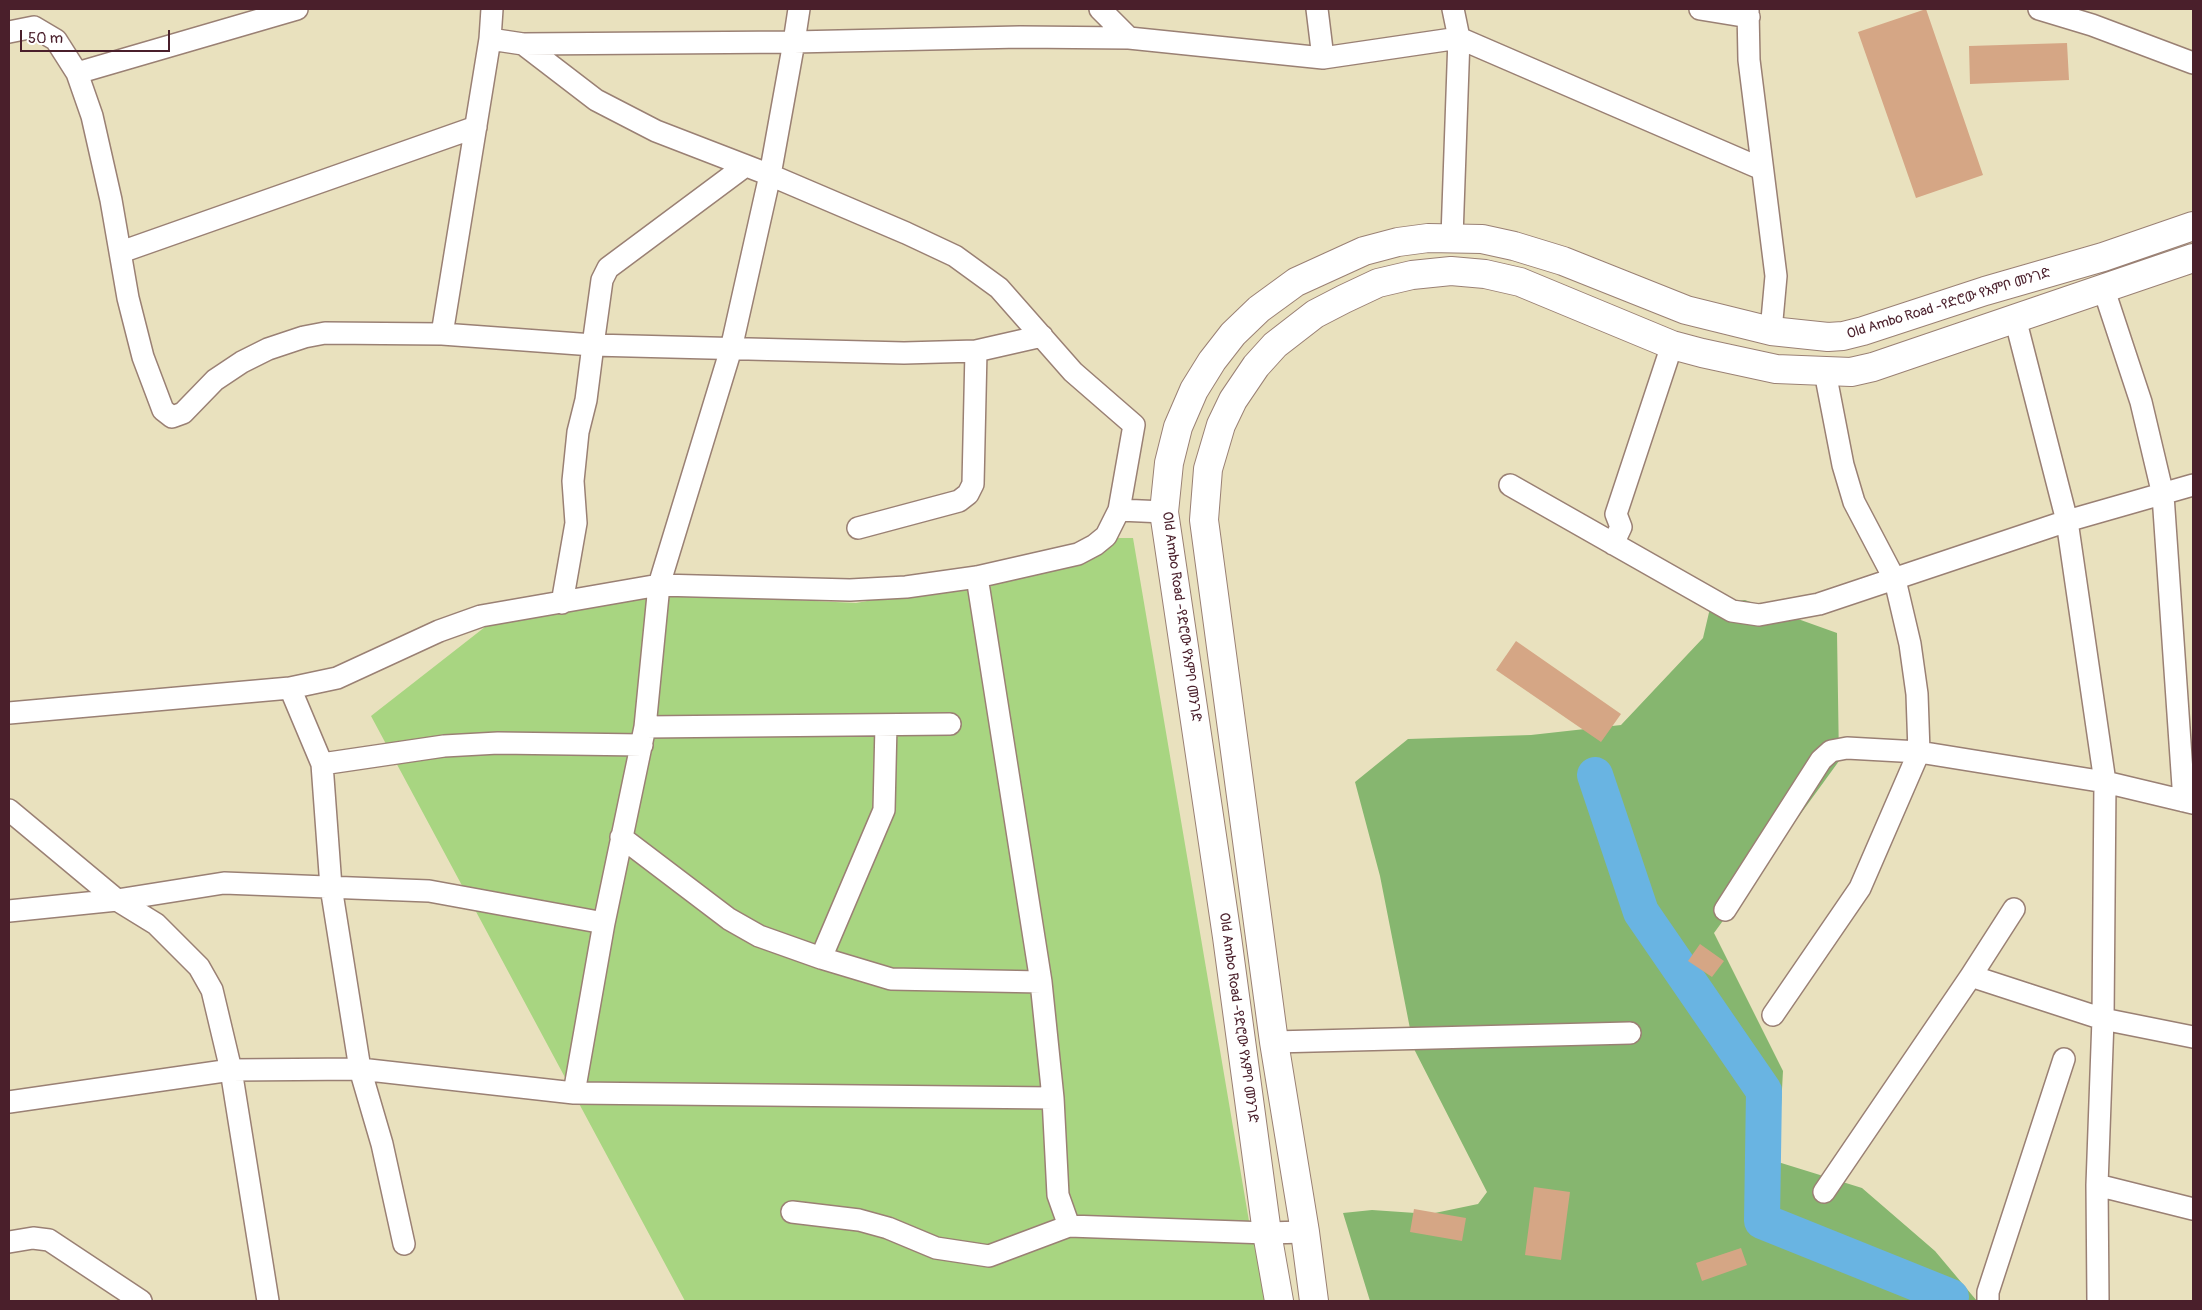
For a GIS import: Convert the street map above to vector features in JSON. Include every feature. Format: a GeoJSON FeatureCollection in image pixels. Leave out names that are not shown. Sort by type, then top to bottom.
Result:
{"type":"FeatureCollection","features":[{"type":"Feature","properties":{"kind":"main road","name":"Old Ambo Road -የድሮው የአምቦ መንገድ"},"geometry":{"type":"LineString","coordinates":[[1280,1301],[1267,1233],[1227,938],[1164,512],[1169,463],[1178,427],[1194,390],[1212,361],[1233,334],[1259,309],[1296,282],[1364,251],[1398,242],[1452,237],[1482,239],[1514,246],[1563,261],[1686,310],[1771,331],[1828,337],[1842,336],[2103,257],[2193,226]]}},
{"type":"Feature","properties":{"kind":"main road"},"geometry":{"type":"LineString","coordinates":[[1314,1301],[1306,1232],[1274,1042],[1204,520],[1208,468],[1221,425],[1233,400],[1256,366],[1275,346],[1315,314],[1344,299],[1378,284],[1412,274],[1451,271],[1485,274],[1520,282],[1672,345],[1776,369],[1851,372],[1873,367],[2193,258]]}},
{"type":"Feature","properties":{"kind":"main road"},"geometry":{"type":"LineString","coordinates":[[1326,268],[1344,299]]}},
{"type":"Feature","properties":{"kind":"street"},"geometry":{"type":"LineString","coordinates":[[77,73],[297,9]]}},
{"type":"Feature","properties":{"kind":"street"},"geometry":{"type":"LineString","coordinates":[[442,334],[490,39],[492,9]]}},
{"type":"Feature","properties":{"kind":"street"},"geometry":{"type":"LineString","coordinates":[[574,1093],[604,923],[643,736],[659,585],[731,349],[770,175],[799,9]]}},
{"type":"Feature","properties":{"kind":"street"},"geometry":{"type":"LineString","coordinates":[[1100,9],[1129,38]]}},
{"type":"Feature","properties":{"kind":"street"},"geometry":{"type":"LineString","coordinates":[[1317,9],[1323,58]]}},
{"type":"Feature","properties":{"kind":"street"},"geometry":{"type":"LineString","coordinates":[[1452,237],[1460,38],[1453,9]]}},
{"type":"Feature","properties":{"kind":"street"},"geometry":{"type":"LineString","coordinates":[[1700,9],[1749,13],[1749,60],[1776,276],[1771,331]]}},
{"type":"Feature","properties":{"kind":"street"},"geometry":{"type":"LineString","coordinates":[[2039,9],[2092,25],[2193,63]]}},
{"type":"Feature","properties":{"kind":"street"},"geometry":{"type":"LineString","coordinates":[[9,32],[34,27],[56,40],[77,73],[92,116],[121,252],[128,298],[143,357],[163,410],[172,416],[183,414],[215,380],[242,362],[268,349],[304,337],[325,333],[442,334],[592,346],[904,353],[976,351],[1042,336]]}},
{"type":"Feature","properties":{"kind":"street"},"geometry":{"type":"LineString","coordinates":[[490,39],[523,44],[794,42],[1020,37],[1129,38],[1323,58],[1460,38],[1762,169]]}},
{"type":"Feature","properties":{"kind":"street"},"geometry":{"type":"LineString","coordinates":[[9,713],[290,688],[337,678],[439,631],[481,616],[659,585],[850,590],[906,587],[977,577],[1078,554],[1095,546],[1106,536],[1119,510],[1134,426],[1073,372],[999,288],[955,256],[906,233],[770,175],[656,131],[596,100],[523,44]]}},
{"type":"Feature","properties":{"kind":"street"},"geometry":{"type":"LineString","coordinates":[[121,252],[476,127]]}},
{"type":"Feature","properties":{"kind":"street"},"geometry":{"type":"LineString","coordinates":[[562,603],[576,523],[573,481],[578,432],[586,400],[602,280],[608,268],[745,166]]}},
{"type":"Feature","properties":{"kind":"street"},"geometry":{"type":"LineString","coordinates":[[1725,910],[1821,760],[1831,751],[1847,748],[1919,752],[2105,782],[2189,802],[2163,495],[2141,402],[2104,287]]}},
{"type":"Feature","properties":{"kind":"street"},"geometry":{"type":"LineString","coordinates":[[2014,318],[2067,521],[2105,782],[2104,1019],[2097,1186],[2098,1301]]}},
{"type":"Feature","properties":{"kind":"street"},"geometry":{"type":"LineString","coordinates":[[1613,544],[1621,527],[1616,514],[1672,345]]}},
{"type":"Feature","properties":{"kind":"street"},"geometry":{"type":"LineString","coordinates":[[858,528],[959,501],[968,494],[973,484],[976,351]]}},
{"type":"Feature","properties":{"kind":"street"},"geometry":{"type":"LineString","coordinates":[[1773,1015],[1860,888],[1919,752],[1918,694],[1910,644],[1895,580],[1854,502],[1842,465],[1825,372]]}},
{"type":"Feature","properties":{"kind":"street"},"geometry":{"type":"LineString","coordinates":[[1510,486],[1732,611],[1759,615],[1819,604],[2067,521],[2193,485]]}},
{"type":"Feature","properties":{"kind":"street"},"geometry":{"type":"LineString","coordinates":[[1119,510],[1164,512]]}},
{"type":"Feature","properties":{"kind":"street"},"geometry":{"type":"LineString","coordinates":[[977,577],[1041,982],[1053,1098],[1058,1195],[1069,1226]]}},
{"type":"Feature","properties":{"kind":"street"},"geometry":{"type":"LineString","coordinates":[[290,688],[322,764],[331,886],[360,1069],[382,1144],[404,1244]]}},
{"type":"Feature","properties":{"kind":"street"},"geometry":{"type":"LineString","coordinates":[[322,764],[444,746],[886,725],[950,724]]}},
{"type":"Feature","properties":{"kind":"street"},"geometry":{"type":"LineString","coordinates":[[821,958],[884,810],[886,725]]}},
{"type":"Feature","properties":{"kind":"street"},"geometry":{"type":"LineString","coordinates":[[9,810],[117,900],[156,924],[199,967],[212,990],[231,1070],[268,1301]]}},
{"type":"Feature","properties":{"kind":"street"},"geometry":{"type":"LineString","coordinates":[[621,838],[730,919],[759,936],[821,958],[890,979],[1041,982]]}},
{"type":"Feature","properties":{"kind":"street"},"geometry":{"type":"LineString","coordinates":[[9,911],[117,900],[224,883],[430,890],[604,923]]}},
{"type":"Feature","properties":{"kind":"street"},"geometry":{"type":"LineString","coordinates":[[1824,1192],[1971,976],[2014,909]]}},
{"type":"Feature","properties":{"kind":"street"},"geometry":{"type":"LineString","coordinates":[[1971,976],[2104,1019],[2193,1038]]}},
{"type":"Feature","properties":{"kind":"street"},"geometry":{"type":"LineString","coordinates":[[1274,1042],[1630,1033]]}},
{"type":"Feature","properties":{"kind":"street"},"geometry":{"type":"LineString","coordinates":[[1988,1301],[1988,1292],[2064,1060]]}},
{"type":"Feature","properties":{"kind":"street"},"geometry":{"type":"LineString","coordinates":[[9,1102],[231,1070],[360,1069],[574,1093],[1053,1098]]}},
{"type":"Feature","properties":{"kind":"street"},"geometry":{"type":"LineString","coordinates":[[2097,1186],[2193,1209]]}},
{"type":"Feature","properties":{"kind":"street"},"geometry":{"type":"LineString","coordinates":[[792,1212],[859,1220],[888,1228],[936,1248],[989,1256],[1069,1226],[1267,1233],[1306,1232]]}},
{"type":"Feature","properties":{"kind":"street"},"geometry":{"type":"LineString","coordinates":[[9,1242],[33,1238],[49,1240],[141,1301]]}},
{"type":"Feature","properties":{"kind":"green space"},"geometry":{"type":"Polygon","coordinates":[[[1111,538],[1133,538],[1250,1227],[1267,1301],[685,1301],[371,716],[508,609],[689,595],[856,603],[970,583],[1111,538]]]}},
{"type":"Feature","properties":{"kind":"green space"},"geometry":{"type":"Polygon","coordinates":[[[1745,600],[1837,633],[1839,761],[1714,933],[1783,1071],[1778,1162],[1862,1188],[1935,1251],[1977,1301],[1370,1301],[1343,1213],[1372,1210],[1430,1214],[1478,1204],[1487,1192],[1414,1049],[1380,876],[1355,782],[1408,739],[1531,735],[1621,725],[1703,638],[1711,604],[1745,600]]]}},
{"type":"Feature","properties":{"kind":"building"},"geometry":{"type":"Polygon","coordinates":[[[1926,9],[1983,175],[1916,198],[1858,32],[1926,9]]]}},
{"type":"Feature","properties":{"kind":"building"},"geometry":{"type":"Polygon","coordinates":[[[2067,43],[2069,80],[1970,84],[1969,46],[2067,43]]]}},
{"type":"Feature","properties":{"kind":"building"},"geometry":{"type":"Polygon","coordinates":[[[1516,641],[1621,714],[1601,742],[1496,670],[1516,641]]]}},
{"type":"Feature","properties":{"kind":"building"},"geometry":{"type":"Polygon","coordinates":[[[1700,944],[1724,961],[1712,977],[1688,961],[1700,944]]]}},
{"type":"Feature","properties":{"kind":"building"},"geometry":{"type":"Polygon","coordinates":[[[1534,1187],[1570,1192],[1561,1260],[1525,1255],[1534,1187]]]}},
{"type":"Feature","properties":{"kind":"building"},"geometry":{"type":"Polygon","coordinates":[[[1414,1209],[1466,1218],[1462,1241],[1410,1232],[1414,1209]]]}},
{"type":"Feature","properties":{"kind":"building"},"geometry":{"type":"Polygon","coordinates":[[[1741,1248],[1747,1265],[1702,1281],[1696,1263],[1741,1248]]]}},
{"type":"Feature","properties":{"kind":"waterway"},"geometry":{"type":"LineString","coordinates":[[1595,775],[1641,912],[1764,1091],[1762,1221],[1951,1297],[1948,1301]]}}]}
